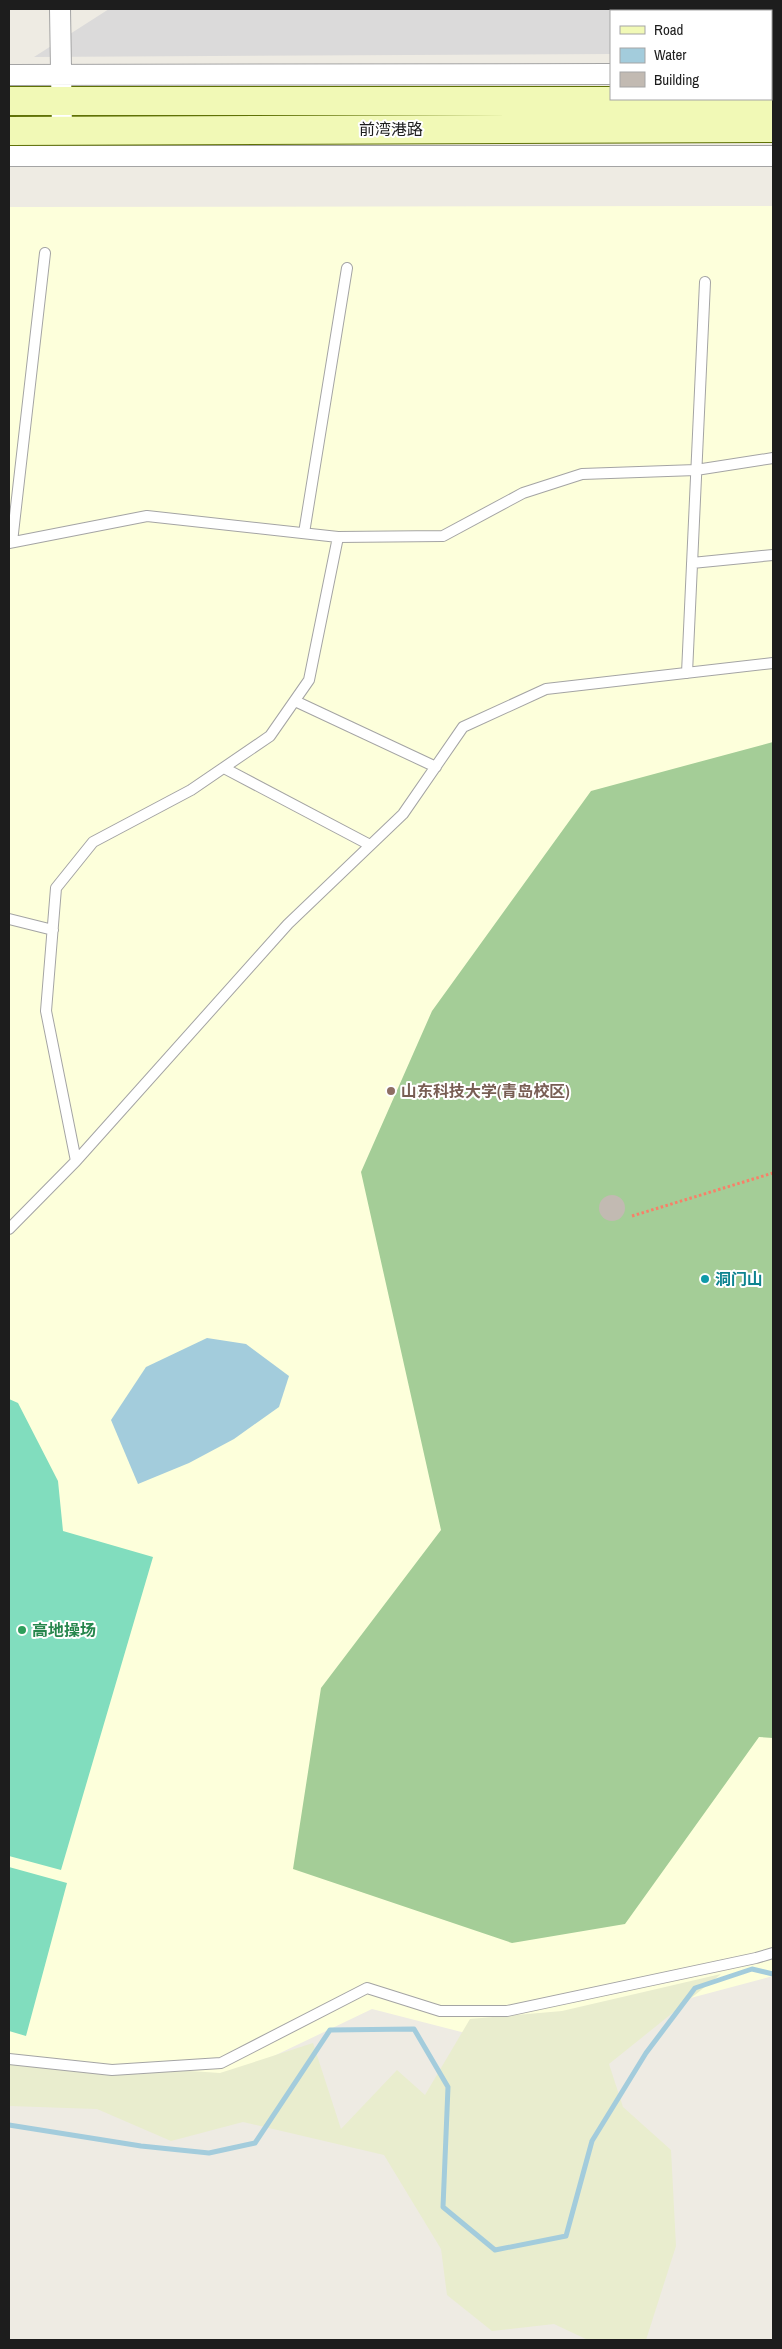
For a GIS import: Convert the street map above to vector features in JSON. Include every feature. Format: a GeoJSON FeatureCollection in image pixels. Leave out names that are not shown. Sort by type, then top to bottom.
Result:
{"type":"FeatureCollection","features":[{"type":"Feature","properties":{"kind":"main road","name":"前湾港路"},"geometry":{"type":"LineString","coordinates":[[9,101],[62,88],[610,97]]}},
{"type":"Feature","properties":{"kind":"main road","name":"前湾港路"},"geometry":{"type":"LineString","coordinates":[[9,131],[773,128]]}},
{"type":"Feature","properties":{"kind":"street"},"geometry":{"type":"LineString","coordinates":[[60,9],[62,130]]}},
{"type":"Feature","properties":{"kind":"street","name":"前湾港路"},"geometry":{"type":"LineString","coordinates":[[9,75],[62,88],[610,74]]}},
{"type":"Feature","properties":{"kind":"street","name":"前湾港路"},"geometry":{"type":"LineString","coordinates":[[9,156],[773,156]]}},
{"type":"Feature","properties":{"kind":"lane"},"geometry":{"type":"LineString","coordinates":[[45,253],[10,543],[147,516],[338,537],[444,536],[523,493],[582,474],[696,470],[773,458]]}},
{"type":"Feature","properties":{"kind":"lane"},"geometry":{"type":"LineString","coordinates":[[304,533],[347,268]]}},
{"type":"Feature","properties":{"kind":"lane"},"geometry":{"type":"LineString","coordinates":[[687,673],[704,282]]}},
{"type":"Feature","properties":{"kind":"lane"},"geometry":{"type":"LineString","coordinates":[[76,1161],[46,1011],[56,888],[93,842],[191,790],[270,736],[309,680],[338,537]]}},
{"type":"Feature","properties":{"kind":"lane"},"geometry":{"type":"LineString","coordinates":[[692,563],[773,555]]}},
{"type":"Feature","properties":{"kind":"lane"},"geometry":{"type":"LineString","coordinates":[[9,1229],[76,1161],[288,924],[403,814],[463,727],[546,689],[773,663]]}},
{"type":"Feature","properties":{"kind":"lane"},"geometry":{"type":"LineString","coordinates":[[295,700],[436,767]]}},
{"type":"Feature","properties":{"kind":"lane"},"geometry":{"type":"LineString","coordinates":[[224,768],[370,845]]}},
{"type":"Feature","properties":{"kind":"lane"},"geometry":{"type":"LineString","coordinates":[[9,919],[53,930]]}},
{"type":"Feature","properties":{"kind":"lane"},"geometry":{"type":"LineString","coordinates":[[9,2059],[112,2070],[221,2063],[366,1988],[440,2011],[507,2011],[756,1958],[773,1952]]}},
{"type":"Feature","properties":{"kind":"path"},"geometry":{"type":"LineString","coordinates":[[632,1216],[773,1173]]}},
{"type":"Feature","properties":{"kind":"shaded area"},"geometry":{"type":"Polygon","coordinates":[[[109,9],[773,9],[773,53],[772,10],[610,10],[610,54],[34,57],[109,9]]]}},
{"type":"Feature","properties":{"kind":"shaded area","name":"山东科技大学(青岛校区)"},"geometry":{"type":"Polygon","coordinates":[[[773,206],[773,1976],[574,2029],[477,2036],[372,2009],[226,2079],[9,2079],[9,207],[773,206]]]}},
{"type":"Feature","properties":{"kind":"shaded area"},"geometry":{"type":"Polygon","coordinates":[[[721,1974],[609,2064],[623,2107],[671,2150],[676,2246],[646,2340],[588,2340],[554,2324],[492,2331],[447,2295],[441,2249],[384,2155],[243,2122],[171,2141],[97,2109],[9,2106],[9,2059],[220,2073],[313,2043],[341,2129],[397,2070],[425,2095],[470,2019],[562,2011],[721,1974]]]}},
{"type":"Feature","properties":{"kind":"green space"},"geometry":{"type":"Polygon","coordinates":[[[773,742],[773,1738],[759,1737],[625,1924],[512,1943],[293,1869],[321,1688],[441,1530],[361,1172],[432,1011],[591,791],[773,742]]]}},
{"type":"Feature","properties":{"kind":"green space"},"geometry":{"type":"Polygon","coordinates":[[[9,1399],[18,1403],[58,1481],[63,1531],[153,1557],[61,1870],[9,1856],[9,1399]]]}},
{"type":"Feature","properties":{"kind":"green space"},"geometry":{"type":"Polygon","coordinates":[[[9,1867],[67,1883],[26,2036],[9,2031],[9,1867]]]}},
{"type":"Feature","properties":{"kind":"water"},"geometry":{"type":"Polygon","coordinates":[[[207,1338],[246,1344],[289,1376],[279,1407],[234,1439],[189,1463],[138,1484],[111,1420],[146,1367],[207,1338]]]}},
{"type":"Feature","properties":{"kind":"building"},"geometry":{"type":"Polygon","coordinates":[[[612,1195],[621,1199],[625,1208],[621,1217],[612,1221],[603,1217],[599,1208],[603,1199],[612,1195]]]}},
{"type":"Feature","properties":{"kind":"waterway"},"geometry":{"type":"LineString","coordinates":[[9,2125],[141,2146],[209,2153],[255,2143],[330,2030],[414,2029],[448,2087],[443,2207],[495,2250],[566,2236],[592,2141],[646,2053],[695,1988],[752,1969],[773,1974]]}},
{"type":"Feature","properties":{"kind":"place","name":"山东科技大学(青岛校区)"},"geometry":{"type":"Point","coordinates":[391,1091]}},
{"type":"Feature","properties":{"kind":"place","name":"洞门山"},"geometry":{"type":"Point","coordinates":[705,1279]}},
{"type":"Feature","properties":{"kind":"place","name":"高地操场"},"geometry":{"type":"Point","coordinates":[22,1630]}}]}
